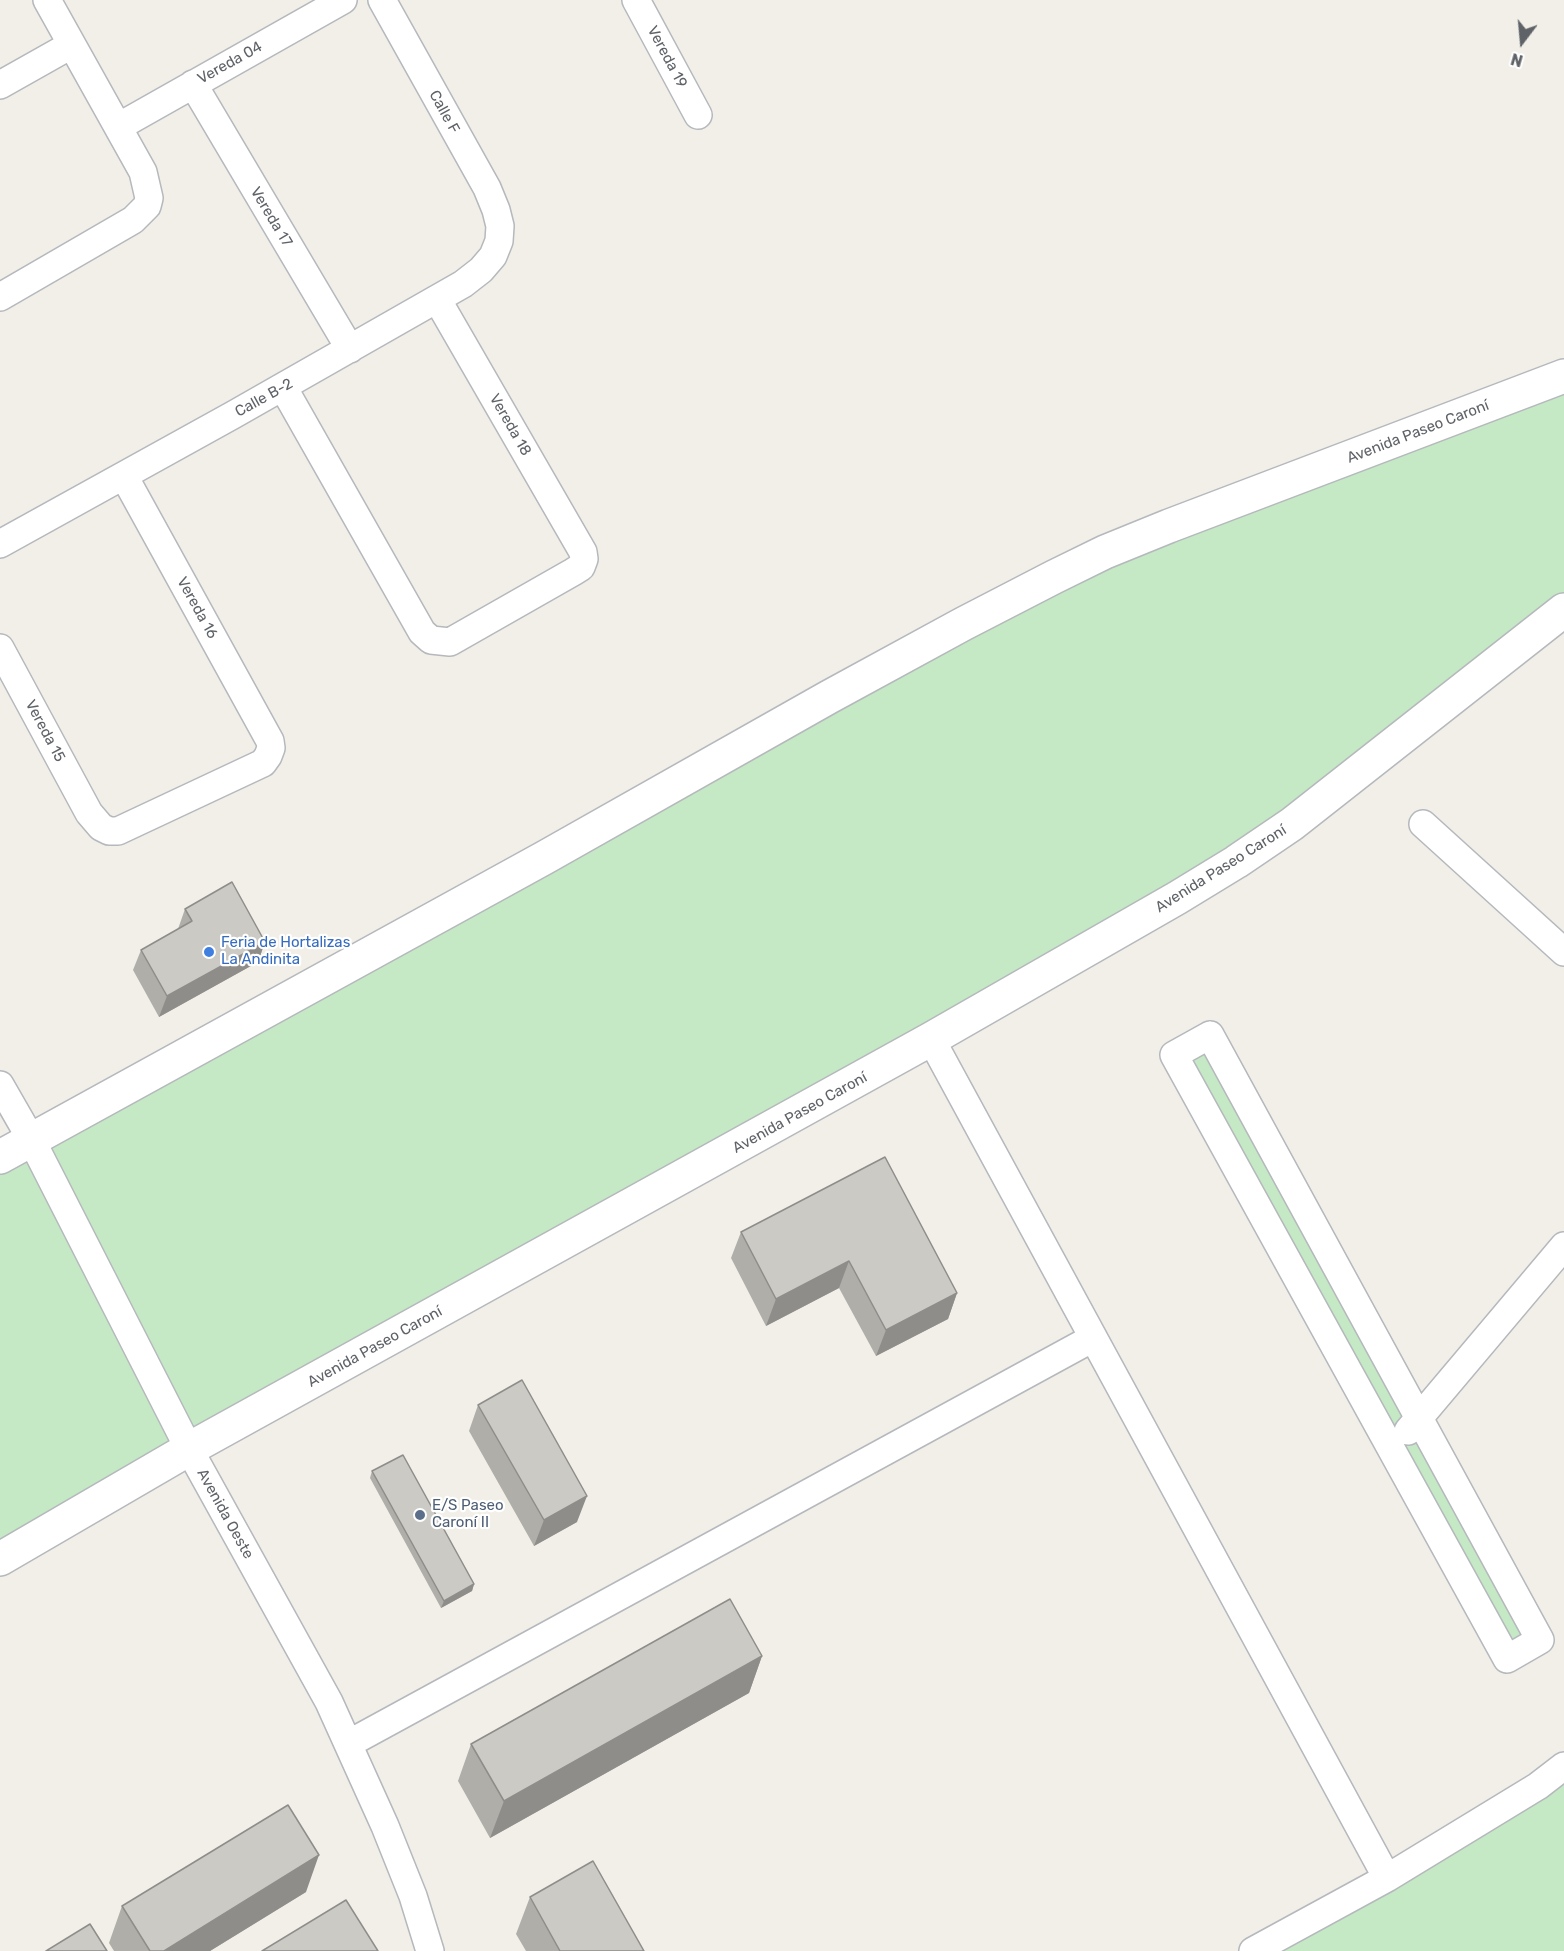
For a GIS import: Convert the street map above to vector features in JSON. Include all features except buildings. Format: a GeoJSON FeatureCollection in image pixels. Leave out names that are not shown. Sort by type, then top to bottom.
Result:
{"type":"FeatureCollection","features":[{"type":"Feature","properties":{"kind":"street"},"geometry":{"type":"LineString","coordinates":[[0,297],[133,220],[147,206],[149,198],[143,172],[47,0]]}},
{"type":"Feature","properties":{"kind":"street","name":"Vereda 04"},"geometry":{"type":"LineString","coordinates":[[118,127],[343,0]]}},
{"type":"Feature","properties":{"kind":"street","name":"Calle F"},"geometry":{"type":"LineString","coordinates":[[382,0],[487,188],[500,226]]}},
{"type":"Feature","properties":{"kind":"street","name":"Vereda 19"},"geometry":{"type":"LineString","coordinates":[[636,0],[698,115]]}},
{"type":"Feature","properties":{"kind":"street"},"geometry":{"type":"LineString","coordinates":[[0,85],[71,45]]}},
{"type":"Feature","properties":{"kind":"street","name":"Vereda 17"},"geometry":{"type":"LineString","coordinates":[[193,84],[350,349]]}},
{"type":"Feature","properties":{"kind":"street","name":"Calle B-2"},"geometry":{"type":"LineString","coordinates":[[0,544],[463,284],[481,270],[493,256],[499,241],[500,226]]}},
{"type":"Feature","properties":{"kind":"street","name":"Vereda 18"},"geometry":{"type":"LineString","coordinates":[[283,387],[422,632],[431,640],[450,642],[573,572],[581,567],[584,559],[583,552],[437,299]]}},
{"type":"Feature","properties":{"kind":"street","name":"Avenida Paseo Caroní"},"geometry":{"type":"LineString","coordinates":[[0,1157],[544,858],[829,697],[1054,577],[1105,552],[1170,526],[1564,376]]}},
{"type":"Feature","properties":{"kind":"street","name":"Vereda 16"},"geometry":{"type":"LineString","coordinates":[[89,813],[100,827],[109,831],[118,831],[263,763],[271,748],[270,741],[124,476]]}},
{"type":"Feature","properties":{"kind":"street","name":"Avenida Paseo Caroní"},"geometry":{"type":"LineString","coordinates":[[0,1558],[189,1449],[1072,960],[1236,862],[1292,824],[1564,610]]}},
{"type":"Feature","properties":{"kind":"street","name":"Vereda 15"},"geometry":{"type":"LineString","coordinates":[[0,648],[89,813]]}},
{"type":"Feature","properties":{"kind":"street"},"geometry":{"type":"LineString","coordinates":[[1423,824],[1561,942]]}},
{"type":"Feature","properties":{"kind":"street"},"geometry":{"type":"LineString","coordinates":[[1210,1035],[1540,1640],[1507,1659],[1393,1449],[1174,1055],[1210,1035]]}},
{"type":"Feature","properties":{"kind":"street"},"geometry":{"type":"LineString","coordinates":[[931,1039],[1387,1878]]}},
{"type":"Feature","properties":{"kind":"street","name":"Avenida Oeste"},"geometry":{"type":"LineString","coordinates":[[0,1085],[31,1139],[189,1449],[329,1702],[409,1886],[430,1951]]}},
{"type":"Feature","properties":{"kind":"street"},"geometry":{"type":"LineString","coordinates":[[1393,1449],[1564,1246]]}},
{"type":"Feature","properties":{"kind":"street"},"geometry":{"type":"LineString","coordinates":[[348,1744],[1093,1338]]}},
{"type":"Feature","properties":{"kind":"street"},"geometry":{"type":"LineString","coordinates":[[1254,1951],[1387,1878],[1538,1786],[1564,1766]]}},
{"type":"Feature","properties":{"kind":"green space"},"geometry":{"type":"Polygon","coordinates":[[[1564,376],[1564,610],[1292,824],[0,1559],[0,1157],[963,624],[1564,376]]]}},
{"type":"Feature","properties":{"kind":"green space"},"geometry":{"type":"Polygon","coordinates":[[[1210,1035],[1540,1640],[1507,1659],[1174,1055],[1210,1035]]]}},
{"type":"Feature","properties":{"kind":"green space"},"geometry":{"type":"Polygon","coordinates":[[[1564,1766],[1564,1951],[1253,1951],[1564,1766]]]}},
{"type":"Feature","properties":{"kind":"place","name":"Feria de Hortalizas La Andinita"},"geometry":{"type":"Point","coordinates":[209,952]}},
{"type":"Feature","properties":{"kind":"place","name":"E/S Paseo Caroní II"},"geometry":{"type":"Point","coordinates":[420,1515]}}]}
